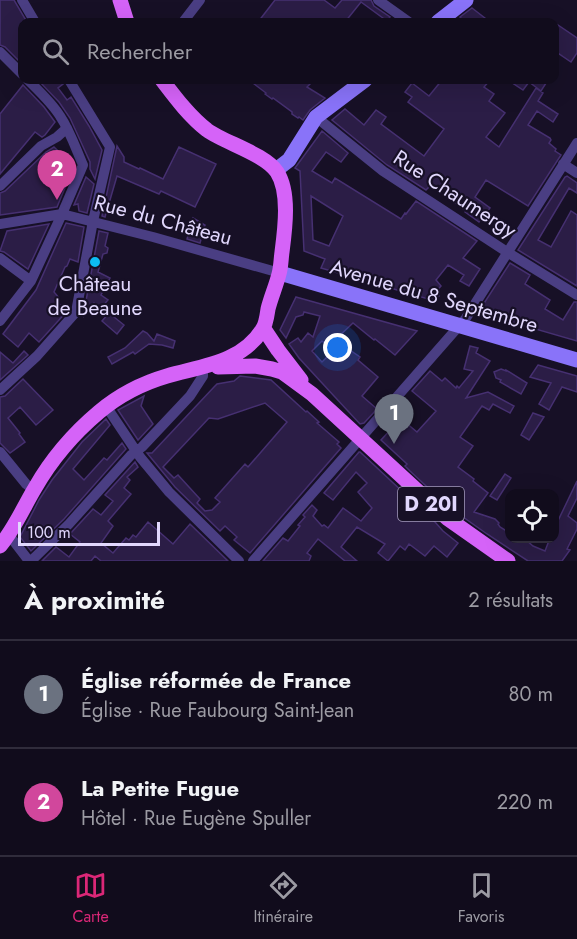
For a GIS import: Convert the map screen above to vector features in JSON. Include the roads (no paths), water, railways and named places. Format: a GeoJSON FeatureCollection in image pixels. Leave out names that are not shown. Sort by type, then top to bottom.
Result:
{"type":"FeatureCollection","features":[{"type":"Feature","properties":{"kind":"main road"},"geometry":{"type":"LineString","coordinates":[[120,0],[126,18]]}},
{"type":"Feature","properties":{"kind":"main road"},"geometry":{"type":"LineString","coordinates":[[4,541],[51,464],[86,424],[106,406],[125,394],[166,376],[203,368],[231,357],[264,329],[280,273],[285,216],[282,184],[276,170],[263,160],[208,130],[179,102],[165,84]]}},
{"type":"Feature","properties":{"kind":"main road","name":"D 20I"},"geometry":{"type":"LineString","coordinates":[[264,329],[312,394]]}},
{"type":"Feature","properties":{"kind":"main road","name":"D 20I"},"geometry":{"type":"LineString","coordinates":[[203,368],[247,366],[282,372],[312,394],[447,518],[508,561]]}},
{"type":"Feature","properties":{"kind":"street"},"geometry":{"type":"LineString","coordinates":[[22,0],[33,18]]}},
{"type":"Feature","properties":{"kind":"street"},"geometry":{"type":"LineString","coordinates":[[186,18],[200,0]]}},
{"type":"Feature","properties":{"kind":"street"},"geometry":{"type":"LineString","coordinates":[[378,0],[403,18]]}},
{"type":"Feature","properties":{"kind":"street"},"geometry":{"type":"LineString","coordinates":[[443,18],[466,0]]}},
{"type":"Feature","properties":{"kind":"street"},"geometry":{"type":"LineString","coordinates":[[0,52],[18,70]]}},
{"type":"Feature","properties":{"kind":"street"},"geometry":{"type":"LineString","coordinates":[[0,321],[31,281],[83,165],[67,128],[54,108],[32,84]]}},
{"type":"Feature","properties":{"kind":"street"},"geometry":{"type":"LineString","coordinates":[[0,390],[36,356],[76,312],[110,147],[71,84]]}},
{"type":"Feature","properties":{"kind":"street"},"geometry":{"type":"LineString","coordinates":[[276,170],[289,160],[316,117],[360,84]]}},
{"type":"Feature","properties":{"kind":"street","name":"Rue Chaumergy"},"geometry":{"type":"LineString","coordinates":[[316,117],[383,171],[577,296]]}},
{"type":"Feature","properties":{"kind":"street"},"geometry":{"type":"LineString","coordinates":[[0,186],[42,146],[67,128]]}},
{"type":"Feature","properties":{"kind":"street"},"geometry":{"type":"LineString","coordinates":[[253,561],[470,312],[577,142]]}},
{"type":"Feature","properties":{"kind":"street"},"geometry":{"type":"LineString","coordinates":[[563,164],[577,173]]}},
{"type":"Feature","properties":{"kind":"street","name":"Rue du Château"},"geometry":{"type":"LineString","coordinates":[[0,224],[63,214],[280,273]]}},
{"type":"Feature","properties":{"kind":"street"},"geometry":{"type":"LineString","coordinates":[[0,258],[31,281]]}},
{"type":"Feature","properties":{"kind":"street","name":"Avenue du 8 Septembre"},"geometry":{"type":"LineString","coordinates":[[280,273],[577,360]]}},
{"type":"Feature","properties":{"kind":"street"},"geometry":{"type":"LineString","coordinates":[[4,541],[30,561],[69,524],[190,396],[203,376],[203,368]]}},
{"type":"Feature","properties":{"kind":"street"},"geometry":{"type":"LineString","coordinates":[[106,406],[136,451],[169,492],[239,561]]}},
{"type":"Feature","properties":{"kind":"street"},"geometry":{"type":"LineString","coordinates":[[0,452],[26,484],[34,490]]}},
{"type":"Feature","properties":{"kind":"place","name":"La Petite Fugue"},"geometry":{"type":"Point","coordinates":[57,200]}},
{"type":"Feature","properties":{"kind":"place","name":"Château de Beaune"},"geometry":{"type":"Point","coordinates":[95,262]}},
{"type":"Feature","properties":{"kind":"place","name":"Église réformée de France"},"geometry":{"type":"Point","coordinates":[394,444]}}]}
